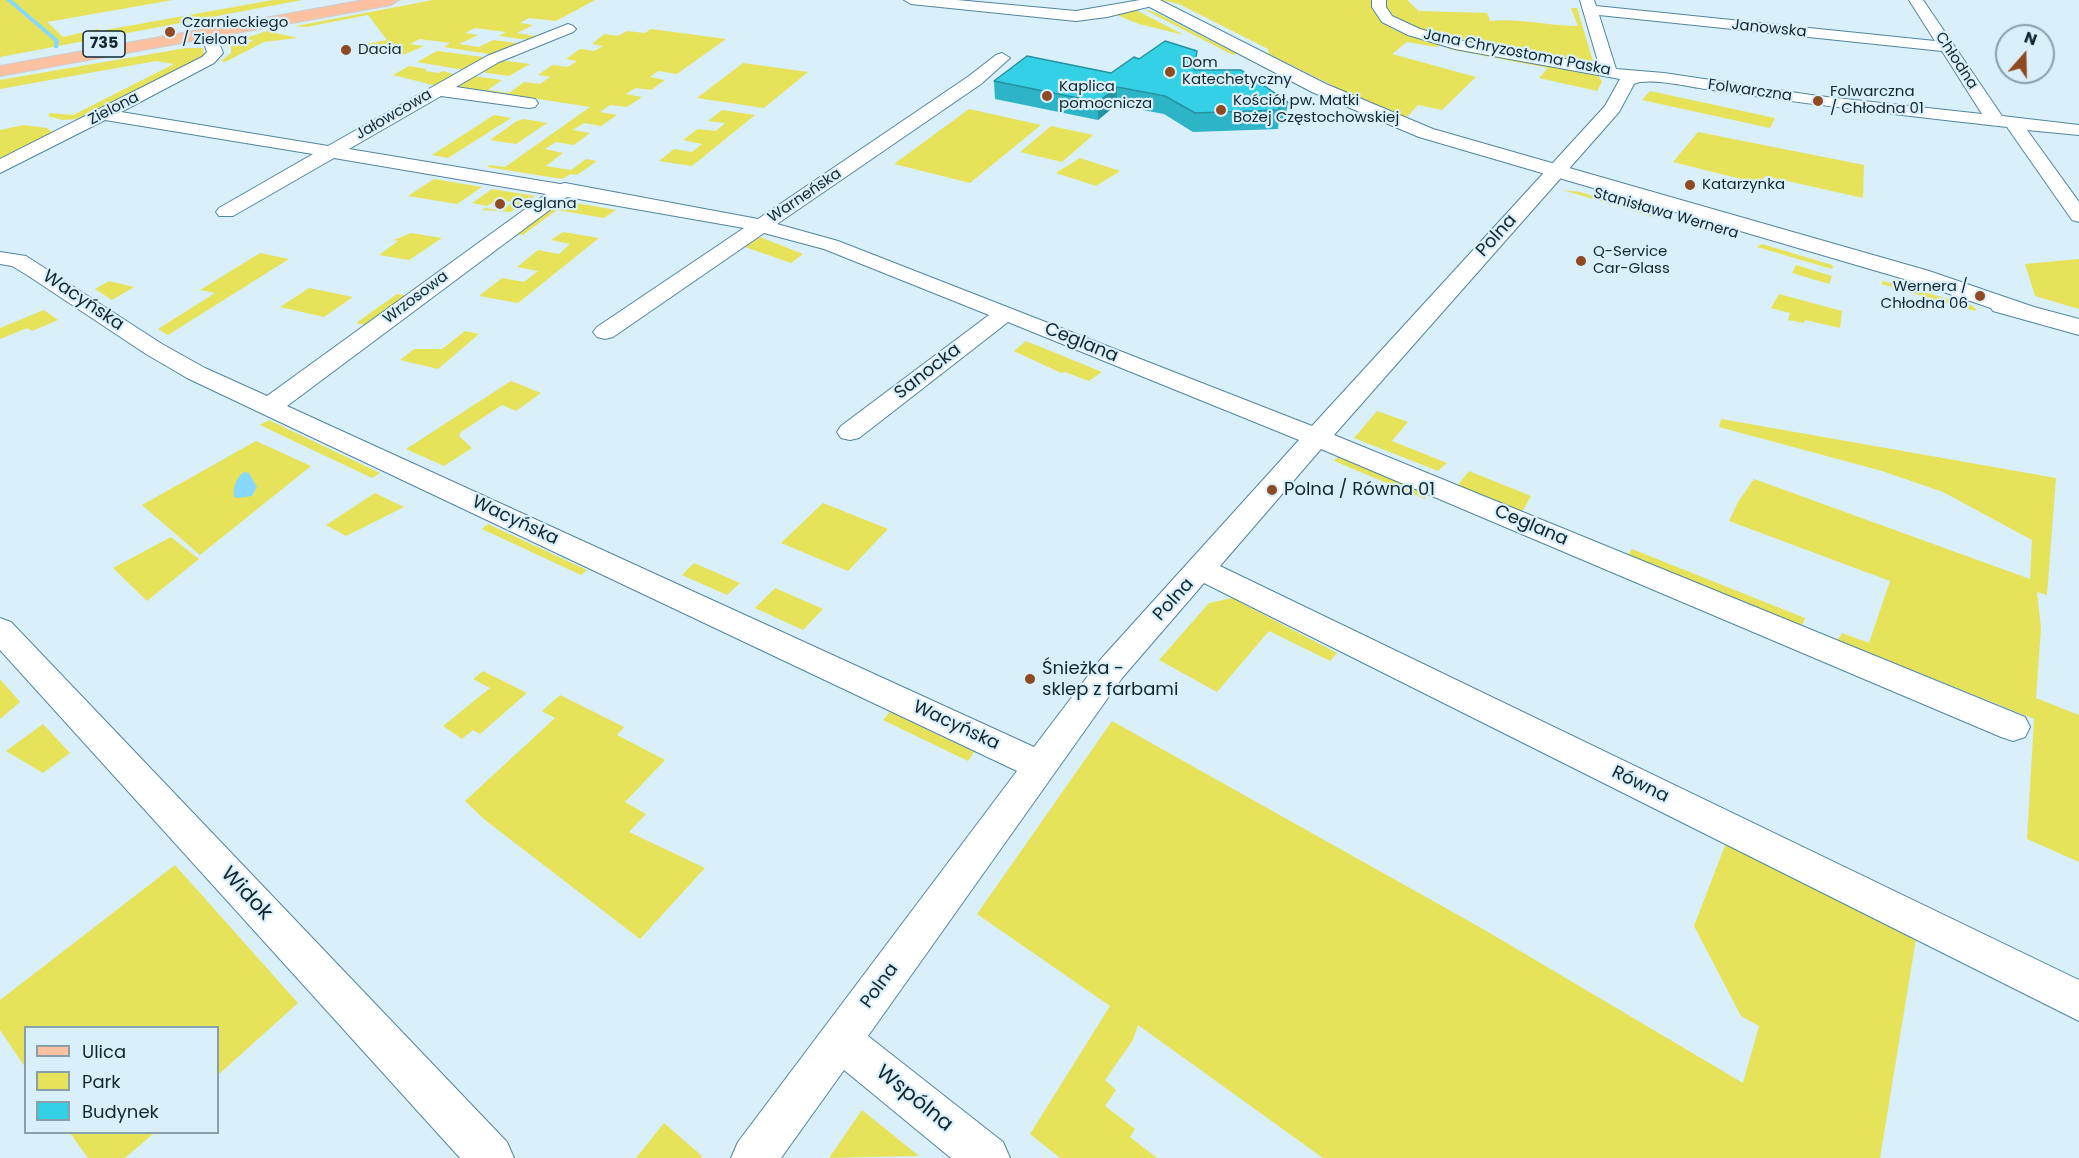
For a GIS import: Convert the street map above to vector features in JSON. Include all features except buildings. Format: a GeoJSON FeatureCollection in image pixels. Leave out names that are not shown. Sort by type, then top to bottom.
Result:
{"type":"FeatureCollection","features":[{"type":"Feature","properties":{"kind":"main road","name":"735"},"geometry":{"type":"LineString","coordinates":[[0,63],[347,0]]}},
{"type":"Feature","properties":{"kind":"main road","name":"735"},"geometry":{"type":"LineString","coordinates":[[0,71],[391,0]]}},
{"type":"Feature","properties":{"kind":"street"},"geometry":{"type":"LineString","coordinates":[[912,0],[1076,16],[1107,12],[1149,1]]}},
{"type":"Feature","properties":{"kind":"street","name":"Jana Chryzostoma Paska"},"geometry":{"type":"LineString","coordinates":[[1379,0],[1379,7],[1387,19],[1426,36],[1455,44],[1635,77]]}},
{"type":"Feature","properties":{"kind":"street","name":"Chłodna"},"geometry":{"type":"LineString","coordinates":[[1916,0],[2004,122],[2079,216]]}},
{"type":"Feature","properties":{"kind":"street","name":"Stanisława Wernera"},"geometry":{"type":"LineString","coordinates":[[1149,1],[1319,88],[1365,115],[1418,140],[1920,276],[2079,327]]}},
{"type":"Feature","properties":{"kind":"street"},"geometry":{"type":"LineString","coordinates":[[1589,5],[1609,72]]}},
{"type":"Feature","properties":{"kind":"street","name":"Janowska"},"geometry":{"type":"LineString","coordinates":[[1589,5],[1948,47]]}},
{"type":"Feature","properties":{"kind":"street","name":"Zielona"},"geometry":{"type":"LineString","coordinates":[[0,167],[208,60],[215,54],[212,43],[222,34],[235,28]]}},
{"type":"Feature","properties":{"kind":"street","name":"Jałowcowa"},"geometry":{"type":"LineString","coordinates":[[226,212],[493,59],[568,29]]}},
{"type":"Feature","properties":{"kind":"street"},"geometry":{"type":"LineString","coordinates":[[165,41],[190,40],[212,43]]}},
{"type":"Feature","properties":{"kind":"street","name":"Warneńska"},"geometry":{"type":"LineString","coordinates":[[605,332],[975,80],[1002,58]]}},
{"type":"Feature","properties":{"kind":"street","name":"Folwarczna"},"geometry":{"type":"LineString","coordinates":[[1635,77],[1664,78],[1818,101],[2079,130]]}},
{"type":"Feature","properties":{"kind":"street","name":"Polna"},"geometry":{"type":"LineString","coordinates":[[754,1158],[1112,669],[1613,108],[1627,81],[1635,77]]}},
{"type":"Feature","properties":{"kind":"street"},"geometry":{"type":"LineString","coordinates":[[438,90],[529,103]]}},
{"type":"Feature","properties":{"kind":"street","name":"Ceglana"},"geometry":{"type":"LineString","coordinates":[[103,114],[565,189],[763,225],[831,244],[1318,438],[2013,727]]}},
{"type":"Feature","properties":{"kind":"street","name":"Wrzosowa"},"geometry":{"type":"LineString","coordinates":[[268,408],[565,189]]}},
{"type":"Feature","properties":{"kind":"street","name":"Wacyńska"},"geometry":{"type":"LineString","coordinates":[[0,258],[18,261],[35,270],[180,365],[268,408],[1041,766]]}},
{"type":"Feature","properties":{"kind":"street","name":"Sanocka"},"geometry":{"type":"LineString","coordinates":[[850,432],[1006,313]]}},
{"type":"Feature","properties":{"kind":"street","name":"Równa"},"geometry":{"type":"LineString","coordinates":[[1202,568],[2079,1001]]}},
{"type":"Feature","properties":{"kind":"street","name":"Widok"},"geometry":{"type":"LineString","coordinates":[[0,630],[491,1158]]}},
{"type":"Feature","properties":{"kind":"street","name":"Wspólna"},"geometry":{"type":"LineString","coordinates":[[840,1040],[987,1158]]}},
{"type":"Feature","properties":{"kind":"green space"},"geometry":{"type":"Polygon","coordinates":[[[0,0],[173,0],[47,22],[63,37],[98,29],[100,31],[273,0],[302,0],[0,57],[0,0]]]}},
{"type":"Feature","properties":{"kind":"green space"},"geometry":{"type":"Polygon","coordinates":[[[433,0],[595,0],[556,21],[529,18],[520,23],[533,25],[517,33],[540,37],[530,40],[499,36],[506,32],[475,28],[465,33],[478,35],[459,44],[479,47],[493,40],[523,44],[495,55],[444,47],[450,43],[420,39],[410,44],[424,46],[403,55],[362,49],[361,45],[387,40],[368,15],[306,27],[296,26],[433,0]]]}},
{"type":"Feature","properties":{"kind":"green space"},"geometry":{"type":"Polygon","coordinates":[[[1162,0],[1372,0],[1374,11],[1388,26],[1409,36],[1441,45],[1436,47],[1407,42],[1392,54],[1476,77],[1442,110],[1418,105],[1408,116],[1398,118],[1269,54],[1268,49],[1179,4],[1162,0]]]}},
{"type":"Feature","properties":{"kind":"green space"},"geometry":{"type":"Polygon","coordinates":[[[1386,0],[1407,0],[1419,11],[1487,13],[1490,21],[1567,26],[1578,26],[1571,8],[1577,8],[1593,61],[1579,63],[1499,47],[1493,50],[1448,40],[1413,28],[1398,20],[1389,11],[1386,0]]]}},
{"type":"Feature","properties":{"kind":"green space"},"geometry":{"type":"Polygon","coordinates":[[[1143,9],[1157,13],[1237,54],[1233,55],[1143,9]]]}},
{"type":"Feature","properties":{"kind":"green space"},"geometry":{"type":"Polygon","coordinates":[[[1136,10],[1184,35],[1139,24],[1114,14],[1136,10]]]}},
{"type":"Feature","properties":{"kind":"green space"},"geometry":{"type":"Polygon","coordinates":[[[651,29],[726,39],[677,74],[658,71],[650,77],[665,80],[651,90],[635,88],[626,94],[642,97],[627,107],[610,105],[600,112],[617,115],[601,126],[584,123],[573,130],[590,133],[574,145],[556,142],[545,149],[563,153],[546,166],[571,170],[586,159],[597,161],[577,175],[571,174],[562,179],[487,167],[490,165],[505,167],[590,107],[455,86],[473,76],[502,80],[488,90],[509,93],[524,82],[540,84],[550,77],[538,75],[552,65],[568,67],[577,61],[566,59],[580,49],[594,51],[603,46],[592,44],[604,34],[618,36],[627,31],[645,33],[651,29]]]}},
{"type":"Feature","properties":{"kind":"green space"},"geometry":{"type":"Polygon","coordinates":[[[267,31],[297,38],[264,42],[225,62],[221,61],[231,53],[231,45],[239,41],[251,42],[253,40],[243,39],[267,31]]]}},
{"type":"Feature","properties":{"kind":"green space"},"geometry":{"type":"Polygon","coordinates":[[[1450,47],[1598,75],[1602,82],[1597,91],[1539,78],[1548,68],[1448,49],[1450,47]]]}},
{"type":"Feature","properties":{"kind":"green space"},"geometry":{"type":"Polygon","coordinates":[[[186,48],[203,48],[204,55],[76,119],[63,120],[48,116],[50,113],[73,115],[174,64],[156,61],[0,89],[0,80],[186,48]]]}},
{"type":"Feature","properties":{"kind":"green space"},"geometry":{"type":"Polygon","coordinates":[[[437,51],[485,59],[464,70],[417,62],[437,51]]]}},
{"type":"Feature","properties":{"kind":"green space"},"geometry":{"type":"Polygon","coordinates":[[[499,60],[530,64],[509,76],[480,72],[499,60]]]}},
{"type":"Feature","properties":{"kind":"green space"},"geometry":{"type":"Polygon","coordinates":[[[743,63],[808,72],[764,108],[697,98],[743,63]]]}},
{"type":"Feature","properties":{"kind":"green space"},"geometry":{"type":"Polygon","coordinates":[[[409,66],[427,69],[425,71],[439,73],[443,71],[457,75],[438,85],[433,85],[393,75],[409,66]]]}},
{"type":"Feature","properties":{"kind":"green space"},"geometry":{"type":"Polygon","coordinates":[[[1650,91],[1775,118],[1770,128],[1642,100],[1650,91]]]}},
{"type":"Feature","properties":{"kind":"green space"},"geometry":{"type":"Polygon","coordinates":[[[969,109],[1041,125],[970,183],[894,164],[969,109]]]}},
{"type":"Feature","properties":{"kind":"green space"},"geometry":{"type":"Polygon","coordinates":[[[722,110],[755,115],[692,166],[659,161],[674,149],[692,152],[702,144],[683,140],[698,129],[716,131],[725,123],[708,121],[722,110]]]}},
{"type":"Feature","properties":{"kind":"green space"},"geometry":{"type":"Polygon","coordinates":[[[494,115],[511,118],[448,158],[432,155],[494,115]]]}},
{"type":"Feature","properties":{"kind":"green space"},"geometry":{"type":"Polygon","coordinates":[[[524,119],[547,123],[516,144],[490,140],[517,121],[524,119]]]}},
{"type":"Feature","properties":{"kind":"green space"},"geometry":{"type":"Polygon","coordinates":[[[24,125],[47,128],[53,133],[0,161],[0,130],[24,125]]]}},
{"type":"Feature","properties":{"kind":"green space"},"geometry":{"type":"Polygon","coordinates":[[[1051,126],[1093,135],[1062,162],[1020,152],[1051,126]]]}},
{"type":"Feature","properties":{"kind":"green space"},"geometry":{"type":"Polygon","coordinates":[[[1698,132],[1864,165],[1863,198],[1765,176],[1761,184],[1673,162],[1698,132]]]}},
{"type":"Feature","properties":{"kind":"green space"},"geometry":{"type":"Polygon","coordinates":[[[1080,158],[1120,171],[1096,186],[1056,173],[1080,158]]]}},
{"type":"Feature","properties":{"kind":"green space"},"geometry":{"type":"Polygon","coordinates":[[[434,179],[482,187],[457,204],[408,196],[434,179]]]}},
{"type":"Feature","properties":{"kind":"green space"},"geometry":{"type":"Polygon","coordinates":[[[492,189],[535,196],[511,212],[482,210],[485,208],[502,211],[512,202],[497,200],[487,206],[472,203],[492,189]]]}},
{"type":"Feature","properties":{"kind":"green space"},"geometry":{"type":"Polygon","coordinates":[[[1563,190],[1580,192],[1656,215],[1654,217],[1563,190]]]}},
{"type":"Feature","properties":{"kind":"green space"},"geometry":{"type":"Polygon","coordinates":[[[559,200],[616,210],[604,218],[557,210],[523,235],[514,234],[559,200]]]}},
{"type":"Feature","properties":{"kind":"green space"},"geometry":{"type":"Polygon","coordinates":[[[563,232],[599,238],[518,303],[479,296],[502,278],[524,282],[538,271],[517,267],[538,250],[559,254],[570,244],[551,240],[563,232]]]}},
{"type":"Feature","properties":{"kind":"green space"},"geometry":{"type":"Polygon","coordinates":[[[411,233],[442,238],[409,260],[379,255],[398,241],[394,240],[411,233]]]}},
{"type":"Feature","properties":{"kind":"green space"},"geometry":{"type":"Polygon","coordinates":[[[760,237],[803,254],[791,263],[745,247],[760,237]]]}},
{"type":"Feature","properties":{"kind":"green space"},"geometry":{"type":"Polygon","coordinates":[[[1762,244],[1833,267],[1832,269],[1757,247],[1762,244]]]}},
{"type":"Feature","properties":{"kind":"green space"},"geometry":{"type":"Polygon","coordinates":[[[260,253],[289,259],[168,335],[158,329],[215,293],[200,290],[260,253]]]}},
{"type":"Feature","properties":{"kind":"green space"},"geometry":{"type":"Polygon","coordinates":[[[2079,259],[2079,309],[2035,296],[2025,264],[2079,259]]]}},
{"type":"Feature","properties":{"kind":"green space"},"geometry":{"type":"Polygon","coordinates":[[[1796,265],[1832,276],[1829,284],[1792,273],[1796,265]]]}},
{"type":"Feature","properties":{"kind":"green space"},"geometry":{"type":"Polygon","coordinates":[[[109,281],[134,287],[112,300],[95,289],[109,281]]]}},
{"type":"Feature","properties":{"kind":"green space"},"geometry":{"type":"Polygon","coordinates":[[[1883,281],[1971,305],[1976,309],[1975,311],[1881,284],[1883,281]]]}},
{"type":"Feature","properties":{"kind":"green space"},"geometry":{"type":"Polygon","coordinates":[[[309,288],[353,297],[324,317],[280,307],[309,288]]]}},
{"type":"Feature","properties":{"kind":"green space"},"geometry":{"type":"Polygon","coordinates":[[[397,294],[409,296],[369,326],[356,323],[397,294]]]}},
{"type":"Feature","properties":{"kind":"green space"},"geometry":{"type":"Polygon","coordinates":[[[1779,294],[1842,311],[1840,328],[1805,320],[1804,323],[1788,320],[1790,313],[1771,308],[1779,294]]]}},
{"type":"Feature","properties":{"kind":"green space"},"geometry":{"type":"Polygon","coordinates":[[[44,310],[58,320],[32,331],[27,328],[0,339],[0,328],[44,310]]]}},
{"type":"Feature","properties":{"kind":"green space"},"geometry":{"type":"Polygon","coordinates":[[[465,331],[479,334],[438,369],[400,360],[414,349],[442,349],[465,331]]]}},
{"type":"Feature","properties":{"kind":"green space"},"geometry":{"type":"Polygon","coordinates":[[[1026,341],[1102,372],[1089,381],[1065,372],[1061,373],[1014,351],[1026,341]]]}},
{"type":"Feature","properties":{"kind":"green space"},"geometry":{"type":"Polygon","coordinates":[[[511,381],[541,393],[516,411],[502,405],[461,432],[459,436],[472,448],[444,466],[406,449],[511,381]]]}},
{"type":"Feature","properties":{"kind":"green space"},"geometry":{"type":"Polygon","coordinates":[[[1377,411],[1408,422],[1392,441],[1447,463],[1438,471],[1354,438],[1377,411]]]}},
{"type":"Feature","properties":{"kind":"green space"},"geometry":{"type":"Polygon","coordinates":[[[1721,419],[2056,478],[2047,595],[2037,592],[2041,628],[2036,698],[2079,715],[2079,862],[2027,839],[2034,719],[1838,640],[1842,633],[1869,643],[1890,581],[1729,521],[1738,502],[1754,479],[2030,579],[2032,540],[1943,492],[1882,471],[1719,427],[1721,419]]]}},
{"type":"Feature","properties":{"kind":"green space"},"geometry":{"type":"Polygon","coordinates":[[[269,420],[380,473],[372,478],[260,425],[269,420]]]}},
{"type":"Feature","properties":{"kind":"green space"},"geometry":{"type":"Polygon","coordinates":[[[256,441],[311,466],[200,555],[142,505],[256,441]]]}},
{"type":"Feature","properties":{"kind":"green space"},"geometry":{"type":"Polygon","coordinates":[[[1338,456],[1425,491],[1427,495],[1425,499],[1334,461],[1338,456]]]}},
{"type":"Feature","properties":{"kind":"green space"},"geometry":{"type":"Polygon","coordinates":[[[1469,471],[1531,496],[1522,512],[1457,486],[1469,471]]]}},
{"type":"Feature","properties":{"kind":"green space"},"geometry":{"type":"Polygon","coordinates":[[[375,493],[404,507],[346,536],[326,525],[375,493]]]}},
{"type":"Feature","properties":{"kind":"green space"},"geometry":{"type":"Polygon","coordinates":[[[823,503],[888,529],[848,571],[781,543],[823,503]]]}},
{"type":"Feature","properties":{"kind":"green space"},"geometry":{"type":"Polygon","coordinates":[[[488,524],[587,570],[581,575],[482,529],[488,524]]]}},
{"type":"Feature","properties":{"kind":"green space"},"geometry":{"type":"Polygon","coordinates":[[[171,537],[199,559],[147,601],[113,568],[171,537]]]}},
{"type":"Feature","properties":{"kind":"green space"},"geometry":{"type":"Polygon","coordinates":[[[1632,549],[1805,618],[1802,626],[1628,555],[1632,549]]]}},
{"type":"Feature","properties":{"kind":"green space"},"geometry":{"type":"Polygon","coordinates":[[[694,563],[740,583],[727,595],[682,575],[694,563]]]}},
{"type":"Feature","properties":{"kind":"green space"},"geometry":{"type":"Polygon","coordinates":[[[775,588],[823,609],[803,630],[755,608],[775,588]]]}},
{"type":"Feature","properties":{"kind":"green space"},"geometry":{"type":"Polygon","coordinates":[[[1232,598],[1337,653],[1330,661],[1269,631],[1217,692],[1159,660],[1209,603],[1232,598]]]}},
{"type":"Feature","properties":{"kind":"green space"},"geometry":{"type":"Polygon","coordinates":[[[483,671],[527,693],[480,734],[473,730],[462,739],[443,726],[490,688],[473,679],[483,671]]]}},
{"type":"Feature","properties":{"kind":"green space"},"geometry":{"type":"Polygon","coordinates":[[[0,679],[20,702],[0,719],[0,679]]]}},
{"type":"Feature","properties":{"kind":"green space"},"geometry":{"type":"Polygon","coordinates":[[[560,695],[624,727],[617,735],[665,760],[625,802],[646,814],[629,832],[705,868],[640,939],[485,820],[465,801],[555,718],[542,711],[560,695]]]}},
{"type":"Feature","properties":{"kind":"green space"},"geometry":{"type":"Polygon","coordinates":[[[890,712],[974,752],[968,761],[883,720],[890,712]]]}},
{"type":"Feature","properties":{"kind":"green space"},"geometry":{"type":"Polygon","coordinates":[[[1112,721],[1483,929],[1743,1083],[1759,1026],[1741,1016],[1694,926],[1726,843],[1916,939],[1880,1158],[1323,1158],[1138,1025],[1133,1040],[1105,1080],[1116,1090],[1105,1106],[1135,1129],[1130,1137],[1157,1158],[1060,1158],[1030,1134],[1110,1006],[977,914],[1112,721]]]}},
{"type":"Feature","properties":{"kind":"green space"},"geometry":{"type":"Polygon","coordinates":[[[43,724],[70,753],[43,773],[6,751],[43,724]]]}},
{"type":"Feature","properties":{"kind":"green space"},"geometry":{"type":"Polygon","coordinates":[[[175,865],[298,1003],[219,1074],[219,1026],[24,1026],[24,1066],[0,1030],[0,1000],[175,865]]]}},
{"type":"Feature","properties":{"kind":"green space"},"geometry":{"type":"Polygon","coordinates":[[[862,1110],[919,1156],[829,1158],[862,1110]]]}},
{"type":"Feature","properties":{"kind":"green space"},"geometry":{"type":"Polygon","coordinates":[[[664,1123],[702,1156],[701,1158],[636,1158],[664,1123]]]}},
{"type":"Feature","properties":{"kind":"green space"},"geometry":{"type":"Polygon","coordinates":[[[71,1134],[153,1134],[125,1158],[88,1158],[71,1134]]]}},
{"type":"Feature","properties":{"kind":"water"},"geometry":{"type":"Polygon","coordinates":[[[244,472],[249,473],[257,487],[252,496],[234,497],[236,483],[244,472]]]}},
{"type":"Feature","properties":{"kind":"waterway"},"geometry":{"type":"LineString","coordinates":[[9,0],[57,41],[56,47]]}},
{"type":"Feature","properties":{"kind":"place","name":"Czarnieckiego / Zielona"},"geometry":{"type":"Point","coordinates":[170,32]}},
{"type":"Feature","properties":{"kind":"place","name":"Dacia"},"geometry":{"type":"Point","coordinates":[346,50]}},
{"type":"Feature","properties":{"kind":"place","name":"Dom Katechetyczny"},"geometry":{"type":"Point","coordinates":[1170,72]}},
{"type":"Feature","properties":{"kind":"place","name":"Kaplica pomocnicza"},"geometry":{"type":"Point","coordinates":[1047,96]}},
{"type":"Feature","properties":{"kind":"place","name":"Folwarczna / Chłodna 01"},"geometry":{"type":"Point","coordinates":[1818,101]}},
{"type":"Feature","properties":{"kind":"place","name":"Kościół pw. Matki Bożej Częstochowskiej"},"geometry":{"type":"Point","coordinates":[1221,110]}},
{"type":"Feature","properties":{"kind":"place","name":"Katarzynka"},"geometry":{"type":"Point","coordinates":[1690,185]}},
{"type":"Feature","properties":{"kind":"place","name":"Ceglana"},"geometry":{"type":"Point","coordinates":[500,204]}},
{"type":"Feature","properties":{"kind":"place","name":"Q-Service Car-Glass"},"geometry":{"type":"Point","coordinates":[1581,261]}},
{"type":"Feature","properties":{"kind":"place","name":"Wernera / Chłodna 06"},"geometry":{"type":"Point","coordinates":[1980,296]}},
{"type":"Feature","properties":{"kind":"place","name":"Polna / Równa 01"},"geometry":{"type":"Point","coordinates":[1272,490]}},
{"type":"Feature","properties":{"kind":"place","name":"Śnieżka - sklep z farbami"},"geometry":{"type":"Point","coordinates":[1030,679]}}]}
